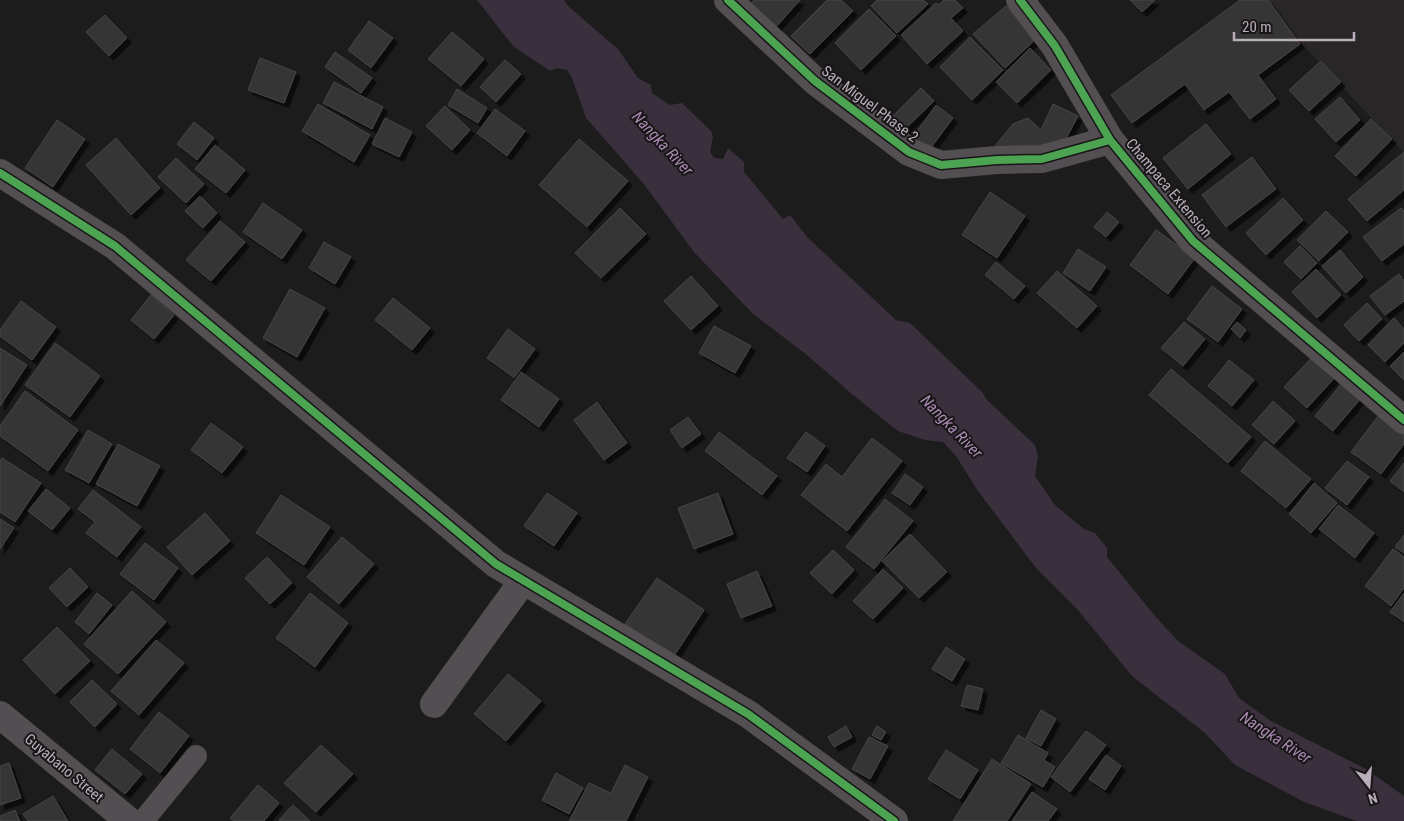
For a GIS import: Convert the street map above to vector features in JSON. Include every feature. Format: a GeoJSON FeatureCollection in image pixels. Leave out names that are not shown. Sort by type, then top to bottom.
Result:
{"type":"FeatureCollection","features":[{"type":"Feature","properties":{"kind":"street","name":"San Miguel Phase 2"},"geometry":{"type":"LineString","coordinates":[[728,0],[815,81],[909,152],[941,165],[997,160],[1042,159],[1110,140]]}},
{"type":"Feature","properties":{"kind":"street","name":"Champaca Extension"},"geometry":{"type":"LineString","coordinates":[[1020,0],[1055,46],[1110,140],[1193,241],[1404,420]]}},
{"type":"Feature","properties":{"kind":"street"},"geometry":{"type":"LineString","coordinates":[[0,173],[115,246],[496,564],[748,714],[894,821]]}},
{"type":"Feature","properties":{"kind":"street"},"geometry":{"type":"LineString","coordinates":[[434,704],[523,580]]}},
{"type":"Feature","properties":{"kind":"street","name":"Guyabano Street"},"geometry":{"type":"LineString","coordinates":[[0,715],[129,821]]}},
{"type":"Feature","properties":{"kind":"lane"},"geometry":{"type":"LineString","coordinates":[[142,821],[196,756]]}},
{"type":"Feature","properties":{"kind":"shaded area"},"geometry":{"type":"Polygon","coordinates":[[[1261,0],[1404,0],[1404,153],[1261,0]]]}},
{"type":"Feature","properties":{"kind":"water","name":"Nangka River"},"geometry":{"type":"Polygon","coordinates":[[[477,0],[564,0],[568,6],[618,49],[638,78],[651,85],[652,93],[670,105],[682,103],[711,131],[713,137],[710,152],[714,158],[723,159],[728,148],[744,162],[744,172],[783,219],[790,215],[808,238],[896,320],[910,323],[1035,445],[1038,456],[1035,476],[1055,505],[1084,529],[1095,533],[1107,548],[1107,557],[1178,641],[1225,674],[1239,698],[1271,721],[1366,769],[1404,796],[1404,821],[1357,821],[1304,802],[1235,765],[1205,733],[1132,676],[1077,609],[1036,568],[978,491],[956,456],[943,442],[925,440],[898,431],[807,355],[752,313],[694,252],[643,183],[586,118],[572,78],[567,70],[557,68],[550,71],[514,47],[477,0]]]}},
{"type":"Feature","properties":{"kind":"building"},"geometry":{"type":"Polygon","coordinates":[[[754,0],[800,0],[776,27],[751,4],[754,0]]]}},
{"type":"Feature","properties":{"kind":"building"},"geometry":{"type":"Polygon","coordinates":[[[827,0],[841,0],[853,11],[810,54],[791,36],[827,0]]]}},
{"type":"Feature","properties":{"kind":"building"},"geometry":{"type":"Polygon","coordinates":[[[877,0],[923,0],[928,4],[897,33],[871,6],[877,0]]]}},
{"type":"Feature","properties":{"kind":"building"},"geometry":{"type":"Polygon","coordinates":[[[944,0],[955,0],[963,8],[951,18],[963,31],[927,64],[901,35],[936,3],[939,5],[944,0]]]}},
{"type":"Feature","properties":{"kind":"building"},"geometry":{"type":"Polygon","coordinates":[[[1130,0],[1155,0],[1142,12],[1130,0]]]}},
{"type":"Feature","properties":{"kind":"building"},"geometry":{"type":"Polygon","coordinates":[[[1240,0],[1268,0],[1300,44],[1258,75],[1276,99],[1250,119],[1229,92],[1204,110],[1185,84],[1132,123],[1111,95],[1240,0]]]}},
{"type":"Feature","properties":{"kind":"building"},"geometry":{"type":"Polygon","coordinates":[[[1006,6],[1036,39],[1005,68],[973,34],[1006,6]]]}},
{"type":"Feature","properties":{"kind":"building"},"geometry":{"type":"Polygon","coordinates":[[[869,9],[896,36],[861,70],[835,43],[869,9]]]}},
{"type":"Feature","properties":{"kind":"building"},"geometry":{"type":"Polygon","coordinates":[[[105,15],[127,38],[109,56],[86,32],[105,15]]]}},
{"type":"Feature","properties":{"kind":"building"},"geometry":{"type":"Polygon","coordinates":[[[369,21],[393,38],[371,68],[348,50],[369,21]]]}},
{"type":"Feature","properties":{"kind":"building"},"geometry":{"type":"Polygon","coordinates":[[[452,32],[484,59],[461,86],[428,59],[452,32]]]}},
{"type":"Feature","properties":{"kind":"building"},"geometry":{"type":"Polygon","coordinates":[[[970,37],[1003,70],[972,100],[940,67],[970,37]]]}},
{"type":"Feature","properties":{"kind":"building"},"geometry":{"type":"Polygon","coordinates":[[[1030,48],[1051,70],[1017,103],[996,82],[1030,48]]]}},
{"type":"Feature","properties":{"kind":"building"},"geometry":{"type":"Polygon","coordinates":[[[335,52],[372,78],[361,93],[325,67],[335,52]]]}},
{"type":"Feature","properties":{"kind":"building"},"geometry":{"type":"Polygon","coordinates":[[[260,58],[296,72],[284,103],[248,90],[260,58]]]}},
{"type":"Feature","properties":{"kind":"building"},"geometry":{"type":"Polygon","coordinates":[[[505,60],[521,74],[496,102],[480,87],[505,60]]]}},
{"type":"Feature","properties":{"kind":"building"},"geometry":{"type":"Polygon","coordinates":[[[1321,61],[1341,82],[1309,111],[1289,90],[1321,61]]]}},
{"type":"Feature","properties":{"kind":"building"},"geometry":{"type":"Polygon","coordinates":[[[334,82],[383,107],[372,129],[323,103],[334,82]]]}},
{"type":"Feature","properties":{"kind":"building"},"geometry":{"type":"Polygon","coordinates":[[[921,88],[934,101],[902,132],[889,120],[921,88]]]}},
{"type":"Feature","properties":{"kind":"building"},"geometry":{"type":"Polygon","coordinates":[[[457,89],[487,108],[478,123],[448,105],[457,89]]]}},
{"type":"Feature","properties":{"kind":"building"},"geometry":{"type":"Polygon","coordinates":[[[1340,97],[1360,120],[1336,142],[1315,119],[1340,97]]]}},
{"type":"Feature","properties":{"kind":"building"},"geometry":{"type":"Polygon","coordinates":[[[318,104],[370,135],[354,162],[302,131],[318,104]]]}},
{"type":"Feature","properties":{"kind":"building"},"geometry":{"type":"Polygon","coordinates":[[[1053,104],[1078,116],[1061,148],[986,157],[1013,124],[1028,118],[1041,130],[1053,104]]]}},
{"type":"Feature","properties":{"kind":"building"},"geometry":{"type":"Polygon","coordinates":[[[936,105],[953,118],[927,153],[910,141],[936,105]]]}},
{"type":"Feature","properties":{"kind":"building"},"geometry":{"type":"Polygon","coordinates":[[[445,106],[470,130],[452,150],[426,126],[445,106]]]}},
{"type":"Feature","properties":{"kind":"building"},"geometry":{"type":"Polygon","coordinates":[[[495,109],[525,131],[507,156],[477,133],[495,109]]]}},
{"type":"Feature","properties":{"kind":"building"},"geometry":{"type":"Polygon","coordinates":[[[385,118],[412,132],[399,157],[372,144],[385,118]]]}},
{"type":"Feature","properties":{"kind":"building"},"geometry":{"type":"Polygon","coordinates":[[[1371,119],[1392,139],[1356,176],[1335,156],[1371,119]]]}},
{"type":"Feature","properties":{"kind":"building"},"geometry":{"type":"Polygon","coordinates":[[[57,120],[85,139],[53,187],[25,168],[57,120]]]}},
{"type":"Feature","properties":{"kind":"building"},"geometry":{"type":"Polygon","coordinates":[[[194,122],[214,138],[197,160],[177,144],[194,122]]]}},
{"type":"Feature","properties":{"kind":"building"},"geometry":{"type":"Polygon","coordinates":[[[1206,124],[1231,154],[1188,189],[1163,158],[1206,124]]]}},
{"type":"Feature","properties":{"kind":"building"},"geometry":{"type":"Polygon","coordinates":[[[116,138],[160,188],[131,215],[86,165],[116,138]]]}},
{"type":"Feature","properties":{"kind":"building"},"geometry":{"type":"Polygon","coordinates":[[[579,139],[628,181],[587,227],[539,185],[579,139]]]}},
{"type":"Feature","properties":{"kind":"building"},"geometry":{"type":"Polygon","coordinates":[[[215,145],[245,170],[226,193],[195,169],[215,145]]]}},
{"type":"Feature","properties":{"kind":"building"},"geometry":{"type":"Polygon","coordinates":[[[1404,152],[1404,190],[1367,221],[1348,199],[1404,152]]]}},
{"type":"Feature","properties":{"kind":"building"},"geometry":{"type":"Polygon","coordinates":[[[1252,157],[1276,189],[1226,227],[1202,195],[1252,157]]]}},
{"type":"Feature","properties":{"kind":"building"},"geometry":{"type":"Polygon","coordinates":[[[176,158],[204,184],[186,203],[158,177],[176,158]]]}},
{"type":"Feature","properties":{"kind":"building"},"geometry":{"type":"Polygon","coordinates":[[[990,192],[1025,216],[997,258],[962,235],[990,192]]]}},
{"type":"Feature","properties":{"kind":"building"},"geometry":{"type":"Polygon","coordinates":[[[200,196],[217,213],[203,228],[185,211],[200,196]]]}},
{"type":"Feature","properties":{"kind":"building"},"geometry":{"type":"Polygon","coordinates":[[[1283,198],[1303,220],[1266,255],[1246,233],[1283,198]]]}},
{"type":"Feature","properties":{"kind":"building"},"geometry":{"type":"Polygon","coordinates":[[[263,203],[302,230],[282,259],[243,232],[263,203]]]}},
{"type":"Feature","properties":{"kind":"building"},"geometry":{"type":"Polygon","coordinates":[[[620,208],[646,234],[601,278],[575,253],[620,208]]]}},
{"type":"Feature","properties":{"kind":"building"},"geometry":{"type":"Polygon","coordinates":[[[1401,208],[1404,211],[1404,244],[1382,261],[1363,237],[1401,208]]]}},
{"type":"Feature","properties":{"kind":"building"},"geometry":{"type":"Polygon","coordinates":[[[1326,211],[1348,232],[1319,261],[1297,240],[1326,211]]]}},
{"type":"Feature","properties":{"kind":"building"},"geometry":{"type":"Polygon","coordinates":[[[1107,212],[1119,222],[1106,237],[1094,227],[1107,212]]]}},
{"type":"Feature","properties":{"kind":"building"},"geometry":{"type":"Polygon","coordinates":[[[220,221],[245,242],[211,281],[186,260],[220,221]]]}},
{"type":"Feature","properties":{"kind":"building"},"geometry":{"type":"Polygon","coordinates":[[[1156,230],[1195,258],[1168,294],[1130,265],[1156,230]]]}},
{"type":"Feature","properties":{"kind":"building"},"geometry":{"type":"Polygon","coordinates":[[[324,242],[351,257],[335,284],[309,268],[324,242]]]}},
{"type":"Feature","properties":{"kind":"building"},"geometry":{"type":"Polygon","coordinates":[[[1300,246],[1317,263],[1301,279],[1284,262],[1300,246]]]}},
{"type":"Feature","properties":{"kind":"building"},"geometry":{"type":"Polygon","coordinates":[[[1078,249],[1106,267],[1090,291],[1063,273],[1078,249]]]}},
{"type":"Feature","properties":{"kind":"building"},"geometry":{"type":"Polygon","coordinates":[[[1340,250],[1363,277],[1346,293],[1322,266],[1340,250]]]}},
{"type":"Feature","properties":{"kind":"building"},"geometry":{"type":"Polygon","coordinates":[[[996,262],[1025,286],[1014,299],[985,275],[996,262]]]}},
{"type":"Feature","properties":{"kind":"building"},"geometry":{"type":"Polygon","coordinates":[[[1316,269],[1341,295],[1317,318],[1292,292],[1316,269]]]}},
{"type":"Feature","properties":{"kind":"building"},"geometry":{"type":"Polygon","coordinates":[[[1057,271],[1097,306],[1077,328],[1037,293],[1057,271]]]}},
{"type":"Feature","properties":{"kind":"building"},"geometry":{"type":"Polygon","coordinates":[[[1399,274],[1404,281],[1404,301],[1385,315],[1370,296],[1399,274]]]}},
{"type":"Feature","properties":{"kind":"building"},"geometry":{"type":"Polygon","coordinates":[[[691,276],[718,306],[691,330],[664,301],[691,276]]]}},
{"type":"Feature","properties":{"kind":"building"},"geometry":{"type":"Polygon","coordinates":[[[1212,286],[1242,309],[1218,342],[1187,319],[1212,286]]]}},
{"type":"Feature","properties":{"kind":"building"},"geometry":{"type":"Polygon","coordinates":[[[290,289],[325,308],[297,357],[263,338],[290,289]]]}},
{"type":"Feature","properties":{"kind":"building"},"geometry":{"type":"Polygon","coordinates":[[[151,295],[174,315],[154,339],[131,320],[151,295]]]}},
{"type":"Feature","properties":{"kind":"building"},"geometry":{"type":"Polygon","coordinates":[[[393,298],[430,328],[412,350],[375,320],[393,298]]]}},
{"type":"Feature","properties":{"kind":"building"},"geometry":{"type":"Polygon","coordinates":[[[21,301],[56,327],[32,360],[0,336],[0,330],[21,301]]]}},
{"type":"Feature","properties":{"kind":"building"},"geometry":{"type":"Polygon","coordinates":[[[1367,303],[1382,319],[1359,341],[1344,325],[1367,303]]]}},
{"type":"Feature","properties":{"kind":"building"},"geometry":{"type":"Polygon","coordinates":[[[1394,318],[1404,329],[1404,343],[1385,362],[1368,345],[1394,318]]]}},
{"type":"Feature","properties":{"kind":"building"},"geometry":{"type":"Polygon","coordinates":[[[1184,322],[1205,339],[1183,366],[1161,348],[1184,322]]]}},
{"type":"Feature","properties":{"kind":"building"},"geometry":{"type":"Polygon","coordinates":[[[1237,322],[1246,330],[1240,338],[1231,329],[1237,322]]]}},
{"type":"Feature","properties":{"kind":"building"},"geometry":{"type":"Polygon","coordinates":[[[714,326],[751,346],[735,373],[699,353],[714,326]]]}},
{"type":"Feature","properties":{"kind":"building"},"geometry":{"type":"Polygon","coordinates":[[[508,329],[535,349],[514,378],[487,358],[508,329]]]}},
{"type":"Feature","properties":{"kind":"building"},"geometry":{"type":"Polygon","coordinates":[[[55,343],[100,376],[70,417],[25,385],[55,343]]]}},
{"type":"Feature","properties":{"kind":"building"},"geometry":{"type":"Polygon","coordinates":[[[0,348],[27,365],[0,406],[0,348]]]}},
{"type":"Feature","properties":{"kind":"building"},"geometry":{"type":"Polygon","coordinates":[[[1318,351],[1340,372],[1307,408],[1284,387],[1318,351]]]}},
{"type":"Feature","properties":{"kind":"building"},"geometry":{"type":"Polygon","coordinates":[[[1404,352],[1404,380],[1390,366],[1404,352]]]}},
{"type":"Feature","properties":{"kind":"building"},"geometry":{"type":"Polygon","coordinates":[[[1229,360],[1254,380],[1232,406],[1208,386],[1229,360]]]}},
{"type":"Feature","properties":{"kind":"building"},"geometry":{"type":"Polygon","coordinates":[[[1171,369],[1251,437],[1228,463],[1149,395],[1171,369]]]}},
{"type":"Feature","properties":{"kind":"building"},"geometry":{"type":"Polygon","coordinates":[[[521,372],[559,399],[539,427],[501,400],[521,372]]]}},
{"type":"Feature","properties":{"kind":"building"},"geometry":{"type":"Polygon","coordinates":[[[1343,382],[1362,397],[1333,431],[1315,416],[1343,382]]]}},
{"type":"Feature","properties":{"kind":"building"},"geometry":{"type":"Polygon","coordinates":[[[25,391],[78,430],[48,471],[0,436],[0,426],[25,391]]]}},
{"type":"Feature","properties":{"kind":"building"},"geometry":{"type":"Polygon","coordinates":[[[1273,401],[1295,421],[1274,444],[1252,425],[1273,401]]]}},
{"type":"Feature","properties":{"kind":"building"},"geometry":{"type":"Polygon","coordinates":[[[597,402],[627,443],[604,460],[574,420],[597,402]]]}},
{"type":"Feature","properties":{"kind":"building"},"geometry":{"type":"Polygon","coordinates":[[[1379,415],[1404,434],[1404,444],[1381,474],[1351,452],[1379,415]]]}},
{"type":"Feature","properties":{"kind":"building"},"geometry":{"type":"Polygon","coordinates":[[[688,417],[701,434],[682,448],[670,430],[688,417]]]}},
{"type":"Feature","properties":{"kind":"building"},"geometry":{"type":"Polygon","coordinates":[[[211,423],[243,447],[222,473],[191,450],[211,423]]]}},
{"type":"Feature","properties":{"kind":"building"},"geometry":{"type":"Polygon","coordinates":[[[88,430],[112,444],[89,483],[65,470],[88,430]]]}},
{"type":"Feature","properties":{"kind":"building"},"geometry":{"type":"Polygon","coordinates":[[[719,432],[777,476],[762,495],[705,451],[719,432]]]}},
{"type":"Feature","properties":{"kind":"building"},"geometry":{"type":"Polygon","coordinates":[[[806,432],[825,446],[807,472],[787,458],[806,432]]]}},
{"type":"Feature","properties":{"kind":"building"},"geometry":{"type":"Polygon","coordinates":[[[872,438],[902,461],[847,531],[801,495],[826,464],[842,477],[872,438]]]}},
{"type":"Feature","properties":{"kind":"building"},"geometry":{"type":"Polygon","coordinates":[[[1265,441],[1311,479],[1286,508],[1241,471],[1265,441]]]}},
{"type":"Feature","properties":{"kind":"building"},"geometry":{"type":"Polygon","coordinates":[[[118,444],[160,466],[137,506],[96,484],[118,444]]]}},
{"type":"Feature","properties":{"kind":"building"},"geometry":{"type":"Polygon","coordinates":[[[2,458],[41,483],[15,522],[0,512],[0,461],[2,458]]]}},
{"type":"Feature","properties":{"kind":"building"},"geometry":{"type":"Polygon","coordinates":[[[1347,461],[1369,477],[1347,505],[1325,488],[1347,461]]]}},
{"type":"Feature","properties":{"kind":"building"},"geometry":{"type":"Polygon","coordinates":[[[1404,463],[1404,492],[1390,481],[1404,463]]]}},
{"type":"Feature","properties":{"kind":"building"},"geometry":{"type":"Polygon","coordinates":[[[905,474],[923,487],[910,505],[892,493],[905,474]]]}},
{"type":"Feature","properties":{"kind":"building"},"geometry":{"type":"Polygon","coordinates":[[[1314,483],[1337,503],[1311,533],[1289,514],[1314,483]]]}},
{"type":"Feature","properties":{"kind":"building"},"geometry":{"type":"Polygon","coordinates":[[[46,489],[70,508],[52,530],[28,511],[46,489]]]}},
{"type":"Feature","properties":{"kind":"building"},"geometry":{"type":"Polygon","coordinates":[[[93,490],[141,527],[117,557],[86,533],[95,522],[78,509],[93,490]]]}},
{"type":"Feature","properties":{"kind":"building"},"geometry":{"type":"Polygon","coordinates":[[[547,493],[577,513],[554,546],[524,526],[547,493]]]}},
{"type":"Feature","properties":{"kind":"building"},"geometry":{"type":"Polygon","coordinates":[[[718,493],[733,534],[694,549],[678,508],[718,493]]]}},
{"type":"Feature","properties":{"kind":"building"},"geometry":{"type":"Polygon","coordinates":[[[281,495],[330,527],[304,565],[256,533],[281,495]]]}},
{"type":"Feature","properties":{"kind":"building"},"geometry":{"type":"Polygon","coordinates":[[[885,499],[913,521],[874,569],[846,547],[885,499]]]}},
{"type":"Feature","properties":{"kind":"building"},"geometry":{"type":"Polygon","coordinates":[[[1338,505],[1374,533],[1355,558],[1319,529],[1338,505]]]}},
{"type":"Feature","properties":{"kind":"building"},"geometry":{"type":"Polygon","coordinates":[[[205,513],[230,541],[192,575],[167,547],[205,513]]]}},
{"type":"Feature","properties":{"kind":"building"},"geometry":{"type":"Polygon","coordinates":[[[0,519],[14,528],[0,549],[0,519]]]}},
{"type":"Feature","properties":{"kind":"building"},"geometry":{"type":"Polygon","coordinates":[[[910,534],[947,572],[919,598],[882,561],[910,534]]]}},
{"type":"Feature","properties":{"kind":"building"},"geometry":{"type":"Polygon","coordinates":[[[1404,535],[1404,553],[1395,547],[1404,535]]]}},
{"type":"Feature","properties":{"kind":"building"},"geometry":{"type":"Polygon","coordinates":[[[342,537],[374,564],[339,604],[307,577],[342,537]]]}},
{"type":"Feature","properties":{"kind":"building"},"geometry":{"type":"Polygon","coordinates":[[[145,543],[178,568],[154,600],[120,574],[145,543]]]}},
{"type":"Feature","properties":{"kind":"building"},"geometry":{"type":"Polygon","coordinates":[[[1393,549],[1404,557],[1404,588],[1391,606],[1365,586],[1393,549]]]}},
{"type":"Feature","properties":{"kind":"building"},"geometry":{"type":"Polygon","coordinates":[[[833,550],[854,570],[832,594],[810,573],[833,550]]]}},
{"type":"Feature","properties":{"kind":"building"},"geometry":{"type":"Polygon","coordinates":[[[267,557],[292,583],[270,604],[245,578],[267,557]]]}},
{"type":"Feature","properties":{"kind":"building"},"geometry":{"type":"Polygon","coordinates":[[[70,568],[88,587],[67,607],[49,588],[70,568]]]}},
{"type":"Feature","properties":{"kind":"building"},"geometry":{"type":"Polygon","coordinates":[[[883,569],[903,588],[873,619],[853,601],[883,569]]]}},
{"type":"Feature","properties":{"kind":"building"},"geometry":{"type":"Polygon","coordinates":[[[757,571],[772,606],[741,618],[727,584],[757,571]]]}},
{"type":"Feature","properties":{"kind":"building"},"geometry":{"type":"Polygon","coordinates":[[[657,578],[704,610],[674,656],[625,624],[657,578]]]}},
{"type":"Feature","properties":{"kind":"building"},"geometry":{"type":"Polygon","coordinates":[[[132,591],[166,622],[118,674],[84,644],[132,591]]]}},
{"type":"Feature","properties":{"kind":"building"},"geometry":{"type":"Polygon","coordinates":[[[97,593],[112,605],[89,634],[75,622],[97,593]]]}},
{"type":"Feature","properties":{"kind":"building"},"geometry":{"type":"Polygon","coordinates":[[[310,593],[348,623],[315,667],[276,638],[310,593]]]}},
{"type":"Feature","properties":{"kind":"building"},"geometry":{"type":"Polygon","coordinates":[[[1404,593],[1404,622],[1390,612],[1404,593]]]}},
{"type":"Feature","properties":{"kind":"building"},"geometry":{"type":"Polygon","coordinates":[[[57,627],[90,661],[55,694],[23,660],[57,627]]]}},
{"type":"Feature","properties":{"kind":"building"},"geometry":{"type":"Polygon","coordinates":[[[156,640],[184,663],[139,715],[111,691],[156,640]]]}},
{"type":"Feature","properties":{"kind":"building"},"geometry":{"type":"Polygon","coordinates":[[[946,647],[965,659],[952,681],[932,669],[946,647]]]}},
{"type":"Feature","properties":{"kind":"building"},"geometry":{"type":"Polygon","coordinates":[[[508,674],[541,701],[506,741],[474,714],[508,674]]]}},
{"type":"Feature","properties":{"kind":"building"},"geometry":{"type":"Polygon","coordinates":[[[92,680],[117,704],[95,727],[70,702],[92,680]]]}},
{"type":"Feature","properties":{"kind":"building"},"geometry":{"type":"Polygon","coordinates":[[[967,685],[983,689],[978,710],[961,706],[967,685]]]}},
{"type":"Feature","properties":{"kind":"building"},"geometry":{"type":"Polygon","coordinates":[[[1041,710],[1056,719],[1041,746],[1026,738],[1041,710]]]}},
{"type":"Feature","properties":{"kind":"building"},"geometry":{"type":"Polygon","coordinates":[[[159,712],[189,736],[160,773],[130,749],[159,712]]]}},
{"type":"Feature","properties":{"kind":"building"},"geometry":{"type":"Polygon","coordinates":[[[846,726],[852,737],[834,747],[828,737],[846,726]]]}},
{"type":"Feature","properties":{"kind":"building"},"geometry":{"type":"Polygon","coordinates":[[[877,726],[886,732],[881,740],[872,735],[877,726]]]}},
{"type":"Feature","properties":{"kind":"building"},"geometry":{"type":"Polygon","coordinates":[[[1086,731],[1106,745],[1070,792],[1051,777],[1086,731]]]}},
{"type":"Feature","properties":{"kind":"building"},"geometry":{"type":"Polygon","coordinates":[[[1018,735],[1048,753],[1044,760],[1055,767],[1043,787],[1001,763],[1018,735]]]}},
{"type":"Feature","properties":{"kind":"building"},"geometry":{"type":"Polygon","coordinates":[[[869,737],[888,746],[870,779],[852,769],[869,737]]]}},
{"type":"Feature","properties":{"kind":"building"},"geometry":{"type":"Polygon","coordinates":[[[321,745],[353,774],[316,812],[284,783],[321,745]]]}},
{"type":"Feature","properties":{"kind":"building"},"geometry":{"type":"Polygon","coordinates":[[[112,749],[142,774],[125,794],[95,770],[112,749]]]}},
{"type":"Feature","properties":{"kind":"building"},"geometry":{"type":"Polygon","coordinates":[[[946,750],[978,770],[960,799],[928,779],[946,750]]]}},
{"type":"Feature","properties":{"kind":"building"},"geometry":{"type":"Polygon","coordinates":[[[1106,755],[1121,766],[1105,790],[1089,779],[1106,755]]]}},
{"type":"Feature","properties":{"kind":"building"},"geometry":{"type":"Polygon","coordinates":[[[992,759],[1031,784],[1007,821],[953,821],[992,759]]]}},
{"type":"Feature","properties":{"kind":"building"},"geometry":{"type":"Polygon","coordinates":[[[9,763],[21,798],[0,805],[0,766],[9,763]]]}},
{"type":"Feature","properties":{"kind":"building"},"geometry":{"type":"Polygon","coordinates":[[[625,765],[648,777],[626,821],[569,821],[589,783],[611,793],[625,765]]]}},
{"type":"Feature","properties":{"kind":"building"},"geometry":{"type":"Polygon","coordinates":[[[556,773],[583,788],[569,814],[542,800],[556,773]]]}},
{"type":"Feature","properties":{"kind":"building"},"geometry":{"type":"Polygon","coordinates":[[[258,785],[279,803],[264,821],[234,821],[230,818],[258,785]]]}},
{"type":"Feature","properties":{"kind":"building"},"geometry":{"type":"Polygon","coordinates":[[[1032,792],[1057,809],[1048,821],[1012,821],[1032,792]]]}},
{"type":"Feature","properties":{"kind":"building"},"geometry":{"type":"Polygon","coordinates":[[[53,796],[68,821],[28,821],[23,814],[53,796]]]}},
{"type":"Feature","properties":{"kind":"building"},"geometry":{"type":"Polygon","coordinates":[[[293,805],[310,821],[279,820],[293,805]]]}},
{"type":"Feature","properties":{"kind":"building"},"geometry":{"type":"Polygon","coordinates":[[[15,810],[20,821],[0,821],[0,816],[15,810]]]}},
{"type":"Feature","properties":{"kind":"cycle path"},"geometry":{"type":"LineString","coordinates":[[728,0],[815,81],[909,152],[941,165],[997,160],[1042,159],[1110,140]]}},
{"type":"Feature","properties":{"kind":"cycle path"},"geometry":{"type":"LineString","coordinates":[[1020,0],[1055,46],[1110,140],[1193,241],[1404,420]]}},
{"type":"Feature","properties":{"kind":"cycle path"},"geometry":{"type":"LineString","coordinates":[[0,173],[115,246],[496,564],[748,714],[894,821]]}}]}
